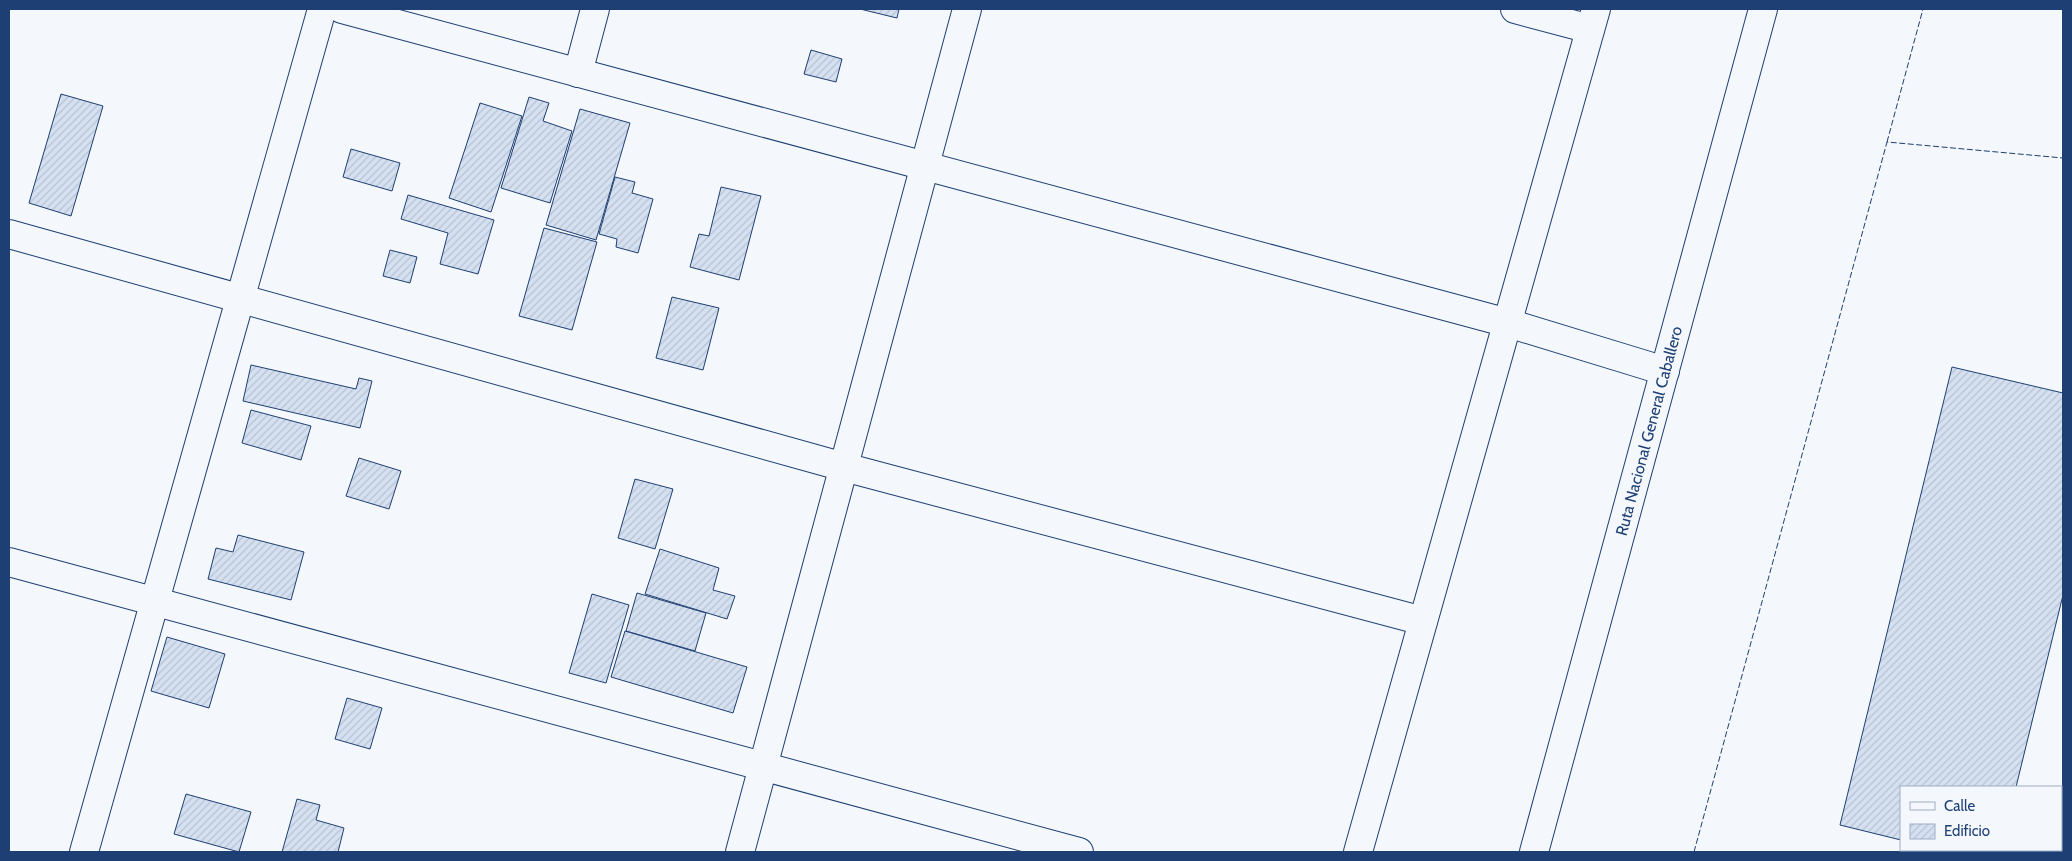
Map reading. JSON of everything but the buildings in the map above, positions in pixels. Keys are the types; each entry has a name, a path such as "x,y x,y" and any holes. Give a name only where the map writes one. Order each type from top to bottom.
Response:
{"main road":[{"path":"84,852 322,9"},
{"path":"342,9 1508,323 1665,370"},
{"path":"578,73 595,9"},
{"path":"740,852 967,9"},
{"path":"1358,852 1593,19 1515,9"},
{"name":"Ruta Nacional General Caballero","path":"1534,852 1763,9"},
{"path":"9,234 844,467 1423,621"},
{"path":"9,562 1079,852"}],"fence":[{"path":"1887,142 1923,9"},
{"path":"1694,852 1887,142 2063,158"}]}
